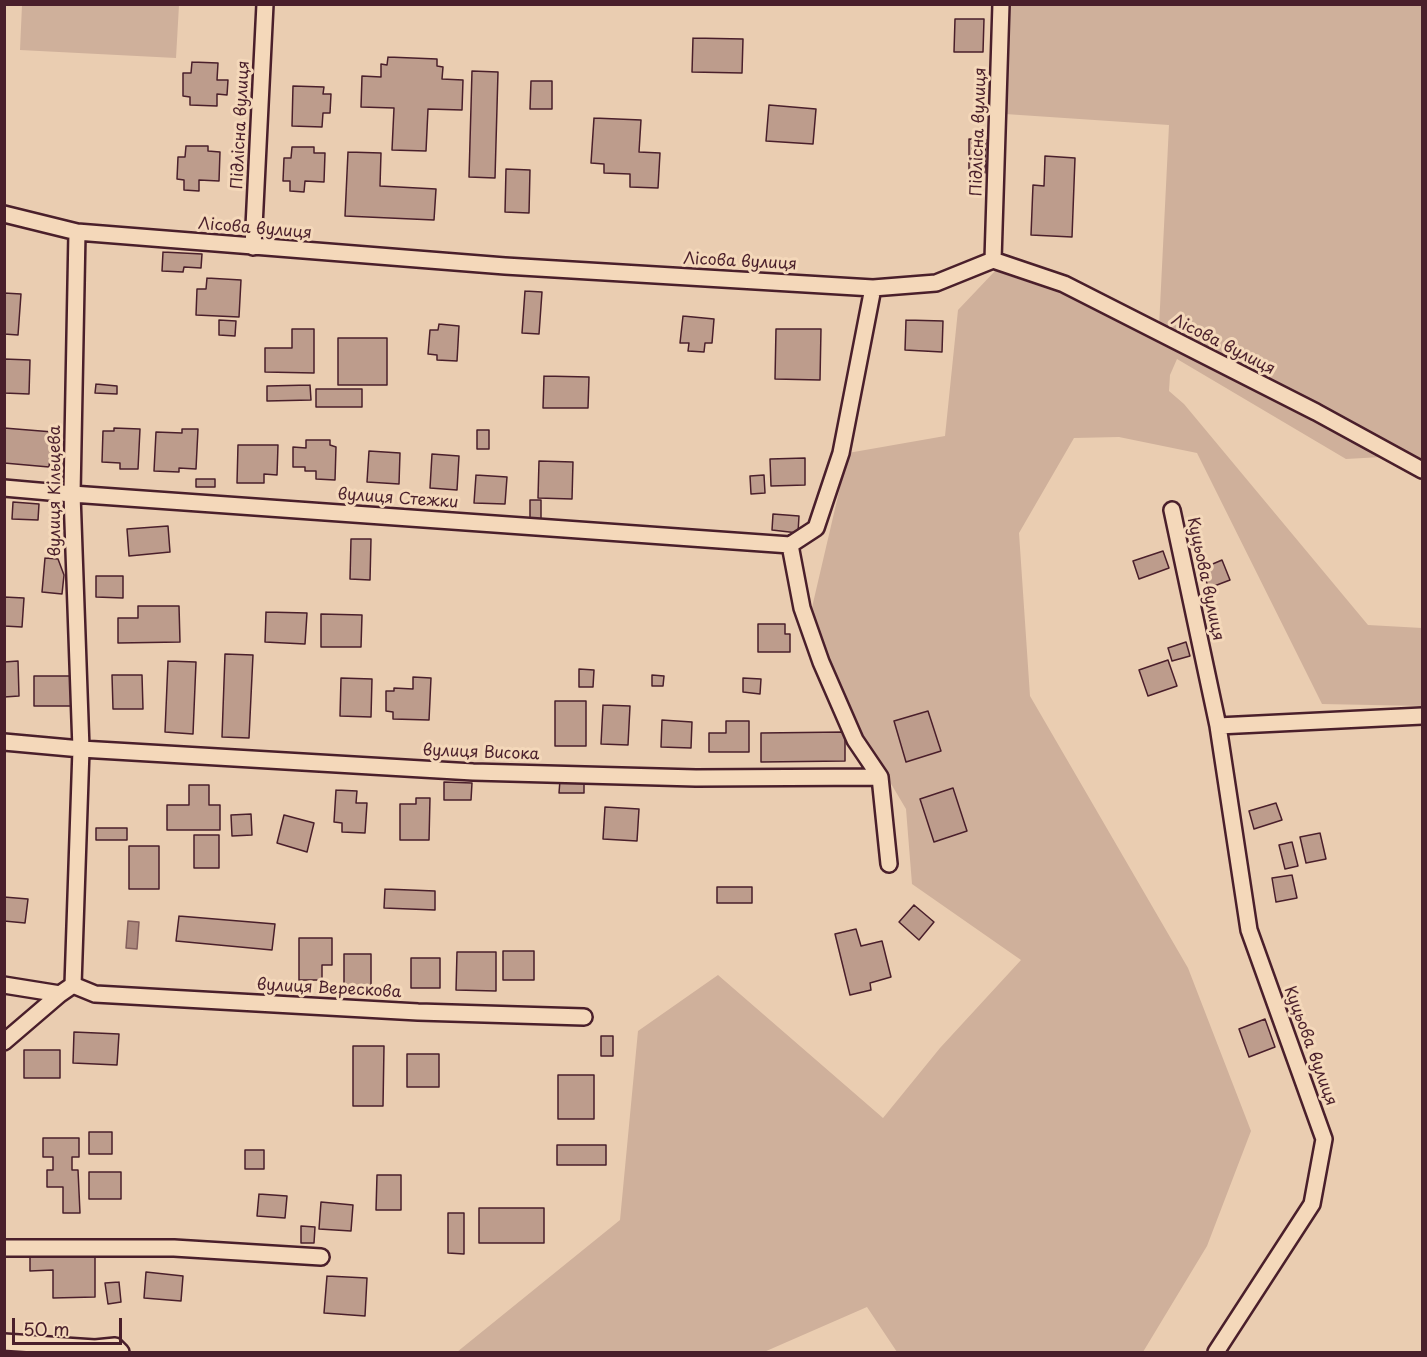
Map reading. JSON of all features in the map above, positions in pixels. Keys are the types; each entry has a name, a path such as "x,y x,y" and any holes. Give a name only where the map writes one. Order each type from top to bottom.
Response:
{"street":[{"name":"Підлісна вулиця","path":"253,247 265,4"},
{"name":"Підлісна вулиця","path":"993,260 1000,4"},
{"name":"Лісова вулиця","path":"4,214 77,232 253,247 505,266 873,288 936,284 993,260 1064,284 1316,412 1422,470"},
{"name":"вулиця Кільцева","path":"66,989 81,749 72,494 77,232"},
{"path":"873,288 841,453 816,528 790,545 802,608 822,663 855,740 880,777 889,864"},
{"name":"вулиця Стежки","path":"4,488 790,545"},
{"name":"Куцьова вулиця","path":"1172,510 1218,726 1249,930 1324,1139 1311,1204 1216,1353"},
{"path":"1218,726 1422,716"},
{"path":"4,742 81,749"},
{"name":"вулиця Висока","path":"81,749 473,772 696,778 880,777"},
{"name":"вулиця Верескова","path":"4,985 66,989 95,994 418,1012 584,1017"},
{"path":"4,1042 66,989"},
{"path":"4,1248 174,1248 321,1257"},
{"path":"4,1342 72,1347 115,1346 121,1353"}],"shaded area":[{"path":"22,5 179,5 176,58 20,50"},
{"path":"1008,5 1422,5 1422,460 1399,456 1346,459 1177,359 1170,375 1169,391 1184,404 1368,625 1422,628 1422,706 1322,704 1197,453 1119,437 1074,438 1019,533 1030,696 1188,968 1251,1131 1207,1246 1143,1352 897,1352 867,1307 764,1352 457,1352 620,1220 638,1031 718,975 883,1118 940,1048 1021,960 912,884 906,809 843,703 810,616 848,453 945,436 958,310 995,271 1159,327 1169,125 1005,114"},
{"path":"128,921 139,922 137,949 126,948"}],"building":[{"path":"955,19 984,19 983,52 954,52"},
{"path":"693,38 743,39 742,73 692,72"},
{"path":"388,57 437,59 437,66 443,67 442,79 463,80 462,110 428,109 426,151 392,150 394,108 361,107 362,76 381,77 381,64 387,65"},
{"path":"192,62 218,63 217,80 228,80 227,95 217,94 217,106 190,105 190,97 183,96 183,73 191,73"},
{"path":"472,71 498,72 495,178 469,177"},
{"path":"531,81 552,81 552,109 530,109"},
{"path":"293,86 324,87 323,94 331,94 330,113 323,113 322,127 292,126"},
{"path":"769,105 816,109 813,144 766,141"},
{"path":"594,118 641,120 639,152 660,153 658,188 630,187 630,174 604,173 604,164 591,163"},
{"path":"969,139 986,140 985,173 969,172"},
{"path":"186,146 208,146 208,151 220,152 219,181 199,180 199,191 184,190 184,180 177,179 178,157 185,157"},
{"path":"292,147 314,147 314,153 325,153 324,182 305,181 304,192 290,191 290,181 283,181 284,158 291,158"},
{"path":"348,152 381,153 380,186 436,189 434,220 345,216"},
{"path":"1045,156 1075,158 1072,237 1031,235 1033,185 1044,186"},
{"path":"506,169 530,170 529,213 505,212"},
{"path":"163,252 202,254 201,268 184,267 183,272 162,271"},
{"path":"207,278 241,280 239,317 196,315 197,289 206,289"},
{"path":"525,291 542,292 539,334 522,333"},
{"path":"4,293 21,294 18,335 4,334"},
{"path":"683,316 714,319 712,343 705,343 704,352 688,351 689,343 680,343"},
{"path":"219,320 236,321 235,336 219,335"},
{"path":"906,320 943,321 942,352 905,350"},
{"path":"439,324 459,326 457,361 437,360 437,355 428,354 430,330 438,330"},
{"path":"292,329 314,329 314,373 265,372 265,348 292,348"},
{"path":"776,329 821,329 820,380 775,379"},
{"path":"338,338 387,338 387,385 338,385"},
{"path":"4,359 30,360 29,394 4,393"},
{"path":"544,376 589,377 588,408 543,408"},
{"path":"96,384 117,386 117,394 95,393"},
{"path":"310,385 311,400 267,401 267,386"},
{"path":"316,389 362,389 362,407 316,407"},
{"path":"4,428 53,432 49,467 4,463"},
{"path":"114,428 140,429 138,469 120,469 120,463 102,462 103,431 114,431"},
{"path":"182,429 198,429 196,469 179,468 179,472 154,471 156,432 182,433"},
{"path":"477,430 489,430 489,449 477,449"},
{"path":"306,440 330,440 330,445 336,447 335,480 316,479 316,471 305,471 305,467 293,467 293,447 306,448"},
{"path":"238,445 278,445 277,475 264,474 264,483 237,483"},
{"path":"369,451 400,453 399,484 367,482"},
{"path":"432,454 459,456 457,490 430,488"},
{"path":"805,458 805,485 771,486 770,459"},
{"path":"539,461 573,462 572,499 538,498"},
{"path":"476,475 507,477 505,504 474,503"},
{"path":"764,475 765,493 751,494 750,476"},
{"path":"196,479 215,479 215,487 196,487"},
{"path":"530,500 541,500 541,520 530,520"},
{"path":"13,502 39,504 38,520 12,519"},
{"path":"773,514 799,516 798,533 772,530"},
{"path":"168,526 170,552 129,556 127,529"},
{"path":"351,539 371,539 370,580 350,579"},
{"path":"1163,551 1169,568 1139,579 1133,561"},
{"path":"45,558 58,559 64,575 62,594 42,592"},
{"path":"1222,560 1230,580 1209,588 1201,569"},
{"path":"96,576 123,576 123,598 96,597"},
{"path":"4,597 24,598 22,627 4,626"},
{"path":"138,606 179,606 180,642 118,643 118,618 138,618"},
{"path":"266,612 307,613 305,644 265,642"},
{"path":"321,614 362,615 361,647 321,647"},
{"path":"758,624 785,624 785,634 790,634 790,652 758,652"},
{"path":"1186,642 1190,656 1172,661 1168,648"},
{"path":"225,654 253,655 249,738 222,737"},
{"path":"1168,660 1177,686 1148,696 1139,670"},
{"path":"18,661 19,696 4,697 4,662"},
{"path":"168,661 196,662 193,734 165,732"},
{"path":"579,669 594,670 593,687 579,687"},
{"path":"112,675 142,675 143,709 113,709"},
{"path":"652,675 664,676 663,686 652,686"},
{"path":"34,676 71,676 71,706 34,706"},
{"path":"413,677 431,678 429,720 393,719 393,712 386,711 386,691 394,691 394,688 413,689"},
{"path":"341,678 372,679 371,717 340,716"},
{"path":"743,678 761,679 760,694 743,692"},
{"path":"555,701 586,701 586,746 555,746"},
{"path":"603,705 630,706 628,745 601,744"},
{"path":"928,711 941,751 906,762 894,721"},
{"path":"662,720 692,722 691,748 661,747"},
{"path":"726,721 749,721 749,752 709,752 709,733 726,733"},
{"path":"845,732 845,761 761,762 761,733"},
{"path":"560,780 584,780 584,793 559,793"},
{"path":"444,782 472,783 471,800 444,800"},
{"path":"189,785 209,785 209,805 220,805 220,830 167,830 167,805 189,805"},
{"path":"953,788 967,831 934,842 920,799"},
{"path":"336,790 357,791 356,803 367,803 365,833 342,832 342,823 334,822"},
{"path":"416,798 430,798 429,840 400,840 400,804 416,804"},
{"path":"1276,803 1282,820 1254,829 1249,811"},
{"path":"605,807 639,809 637,841 603,839"},
{"path":"251,814 252,835 232,836 231,815"},
{"path":"284,815 314,823 307,852 277,843"},
{"path":"96,828 127,828 127,840 96,840"},
{"path":"1320,833 1326,859 1306,863 1300,837"},
{"path":"194,835 219,835 219,868 194,868"},
{"path":"1292,842 1298,866 1285,869 1279,845"},
{"path":"129,846 159,846 159,889 129,889"},
{"path":"1292,875 1297,898 1276,902 1272,878"},
{"path":"717,887 752,887 752,903 717,903"},
{"path":"385,889 435,891 435,910 384,908"},
{"path":"4,897 28,899 25,923 4,921"},
{"path":"914,905 934,922 919,940 899,922"},
{"path":"179,916 275,924 272,950 176,941"},
{"path":"856,929 861,946 882,941 891,977 870,983 871,990 850,995 835,934"},
{"path":"299,938 332,938 332,965 322,965 322,980 299,980"},
{"path":"503,951 534,951 534,980 503,980"},
{"path":"457,952 496,952 496,991 456,990"},
{"path":"344,954 371,954 371,986 344,986"},
{"path":"411,958 440,958 440,988 411,988"},
{"path":"1265,1019 1275,1047 1249,1057 1239,1029"},
{"path":"74,1032 119,1034 117,1065 73,1063"},
{"path":"601,1036 613,1036 613,1056 601,1056"},
{"path":"353,1046 384,1046 383,1106 353,1106"},
{"path":"24,1050 60,1050 60,1078 24,1078"},
{"path":"407,1054 439,1054 439,1087 407,1087"},
{"path":"558,1075 594,1075 594,1119 558,1119"},
{"path":"89,1132 112,1132 112,1154 89,1154"},
{"path":"43,1138 79,1138 79,1157 72,1157 72,1170 78,1170 80,1213 63,1213 63,1187 47,1187 47,1170 53,1170 53,1157 43,1157"},
{"path":"557,1145 606,1145 606,1165 557,1165"},
{"path":"245,1150 264,1150 264,1169 245,1169"},
{"path":"89,1172 121,1172 121,1199 89,1199"},
{"path":"377,1175 401,1175 401,1210 376,1210"},
{"path":"259,1194 287,1196 285,1218 257,1216"},
{"path":"321,1202 353,1205 351,1231 319,1229"},
{"path":"479,1208 544,1208 544,1243 479,1243"},
{"path":"448,1213 464,1213 464,1254 448,1253"},
{"path":"301,1226 315,1227 314,1243 301,1243"},
{"path":"60,1249 60,1256 95,1256 95,1297 53,1298 53,1270 30,1271 30,1250"},
{"path":"146,1272 183,1276 181,1301 144,1298"},
{"path":"327,1276 367,1278 365,1316 324,1313"},
{"path":"119,1282 121,1302 108,1304 105,1283"}]}
